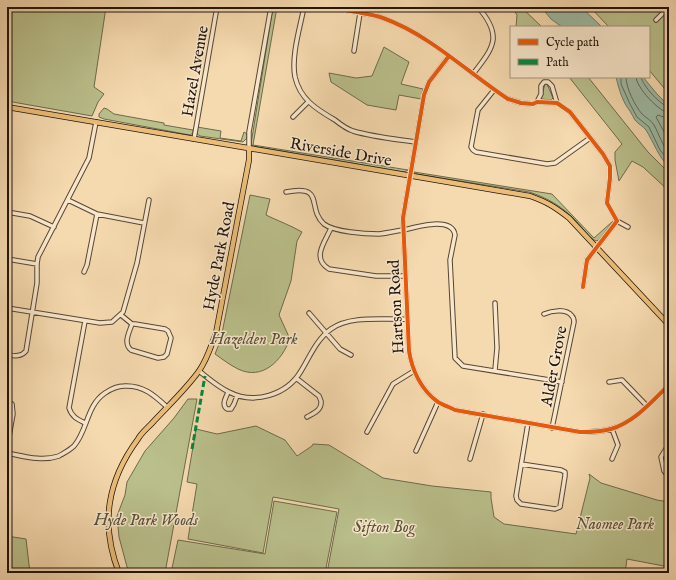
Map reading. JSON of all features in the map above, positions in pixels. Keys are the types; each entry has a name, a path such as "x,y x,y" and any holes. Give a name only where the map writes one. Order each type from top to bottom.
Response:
{"main road":[{"name":"Riverside Drive","path":"7,107 530,196 553,206 569,218 669,325"},
{"name":"Hyde Park Road","path":"119,573 113,556 108,532 108,510 112,490 120,466 138,438 198,371 210,350 216,332 249,160 249,148"}],"street":[{"name":"Hazel Avenue","path":"194,139 217,7"},
{"path":"257,7 270,8"},
{"path":"304,7 294,61 295,76 303,96 321,112 351,130 367,135 416,142"},
{"path":"323,7 360,13 382,18 394,23 433,44 508,99 521,103 533,104 537,102 557,103 570,112 603,154 610,166 608,204 618,221 628,227"},
{"path":"473,74 491,50 493,37 492,26 487,17 478,7"},
{"path":"656,20 667,7"},
{"name":"Hyde Park Road","path":"249,148 249,132 270,8"},
{"path":"354,50 360,13"},
{"name":"Hartson Road","path":"449,56 429,82 424,95 403,218 406,319 409,351 414,371 424,388 438,402 455,410 552,428 580,432 596,432 612,429 630,420 669,385"},
{"path":"537,102 541,94 541,86 544,82 548,82 552,86 557,103"},
{"path":"494,90 478,110 471,147 476,152 547,164 555,162 590,138"},
{"path":"293,117 308,102"},
{"path":"7,355 16,357 23,355 26,351 37,283 37,264 42,249 89,158 96,122"},
{"path":"286,192 304,190 309,193 312,197 320,219 331,228 379,234 432,224 450,227 454,231 450,260 454,358 463,366 562,382"},
{"path":"68,200 97,214 144,223"},
{"path":"7,308 100,323 112,322 121,315 133,281 138,263 149,200"},
{"path":"7,212 30,216 54,227"},
{"path":"84,272 97,214"},
{"path":"583,287 586,263 618,221"},
{"path":"331,228 320,255 321,262 329,269 376,276 405,276"},
{"path":"7,259 37,264"},
{"path":"495,303 497,348 495,370"},
{"name":"Alder Grove","path":"544,314 552,310 567,312 572,316 574,322 552,428"},
{"path":"309,313 340,349 351,355"},
{"path":"121,315 132,324 168,331 171,338 167,354 164,357 158,358 128,348 127,340 132,324"},
{"path":"198,371 228,392 237,396 248,398 276,394 290,385 319,342 332,329 356,320 406,319"},
{"path":"85,321 69,402 70,413 75,419 85,423"},
{"path":"367,432 393,384 414,371"},
{"path":"296,378 319,396 321,401 320,407 315,413 307,417"},
{"path":"609,382 622,380 647,406"},
{"path":"7,453 38,458 59,456 74,446 82,432 91,408 98,399 108,390 117,386 139,387 153,394 167,407"},
{"path":"228,392 223,403 224,407 227,409 231,409 237,396"},
{"path":"416,451 438,402"},
{"path":"7,403 12,404 13,414 7,448"},
{"path":"470,459 483,414"},
{"path":"521,464 561,470 565,472 560,507 554,509 521,504 517,500 516,496 521,464 528,423"},
{"path":"612,429 618,445 612,459"},
{"path":"669,444 661,457 664,471 669,477"}],"green space":[{"path":"7,7 106,7 94,87 104,94 98,102 92,116 7,101"},
{"path":"273,7 277,7 253,145 408,170 404,172 253,146 251,144"},
{"path":"512,7 521,7 541,26 516,26 517,15"},
{"path":"590,7 669,7 669,94 650,71 650,26 608,26"},
{"path":"384,47 409,62 401,84 423,89 421,99 399,95 396,110 367,105 331,82 329,73 356,78 372,76"},
{"path":"570,78 589,78 648,152 669,173 669,191 643,167 632,161 619,181 615,152 622,144"},
{"path":"545,84 547,84 553,98 551,100 541,98"},
{"path":"104,108 114,114 164,123 164,125 193,130 193,133 190,135 104,119 99,117 99,114"},
{"path":"197,127 221,131 220,138 241,141 244,132 247,134 247,138 243,142 200,136 197,134"},
{"path":"414,172 552,194 594,238 613,221 599,240 596,241 566,211 536,194 417,174"},
{"name":"Hazelden Park","path":"250,195 270,199 266,215 302,232 297,241 291,281 279,315 290,339 277,361 263,370 256,372 247,372 238,369 215,354 221,339"},
{"name":"Hyde Park Woods","path":"188,399 197,399 165,573 131,573 127,567 119,537 117,516 125,495 127,482 145,451 174,418"},
{"name":"Sifton Bog","path":"256,426 285,440 297,456 313,444 329,445 383,478 432,486 491,492 494,517 504,524 576,534 590,478 589,474 601,483 657,500 669,502 669,567 627,559 625,573 604,573 601,571 600,573 327,573 339,509 273,497 263,553 188,539 197,484 187,482 196,429 217,434"},
{"path":"274,501 337,512 325,573 171,573 178,540 265,554"},
{"path":"7,536 26,539 30,573 7,573"}],"water":[{"path":"541,7 581,7 601,26 561,26 551,19"},
{"path":"616,78 644,78 669,106 669,167 659,154 646,130 635,120 625,103"}],"marked path":[{"path":"192,449 205,376"}],"cycle path":[{"path":"323,7 376,16 400,25 432,44 508,99 521,103 533,104 537,102 557,103 570,112 603,154 610,166 607,203 617,221 587,260 583,287"},
{"path":"449,56 429,82 424,95 403,218 409,351 412,365 422,386 438,402 455,410 580,432 596,432 620,426 628,421 643,410 669,385"}],"park label":[{"name":"Naomee Park","path":"615,523"}]}
